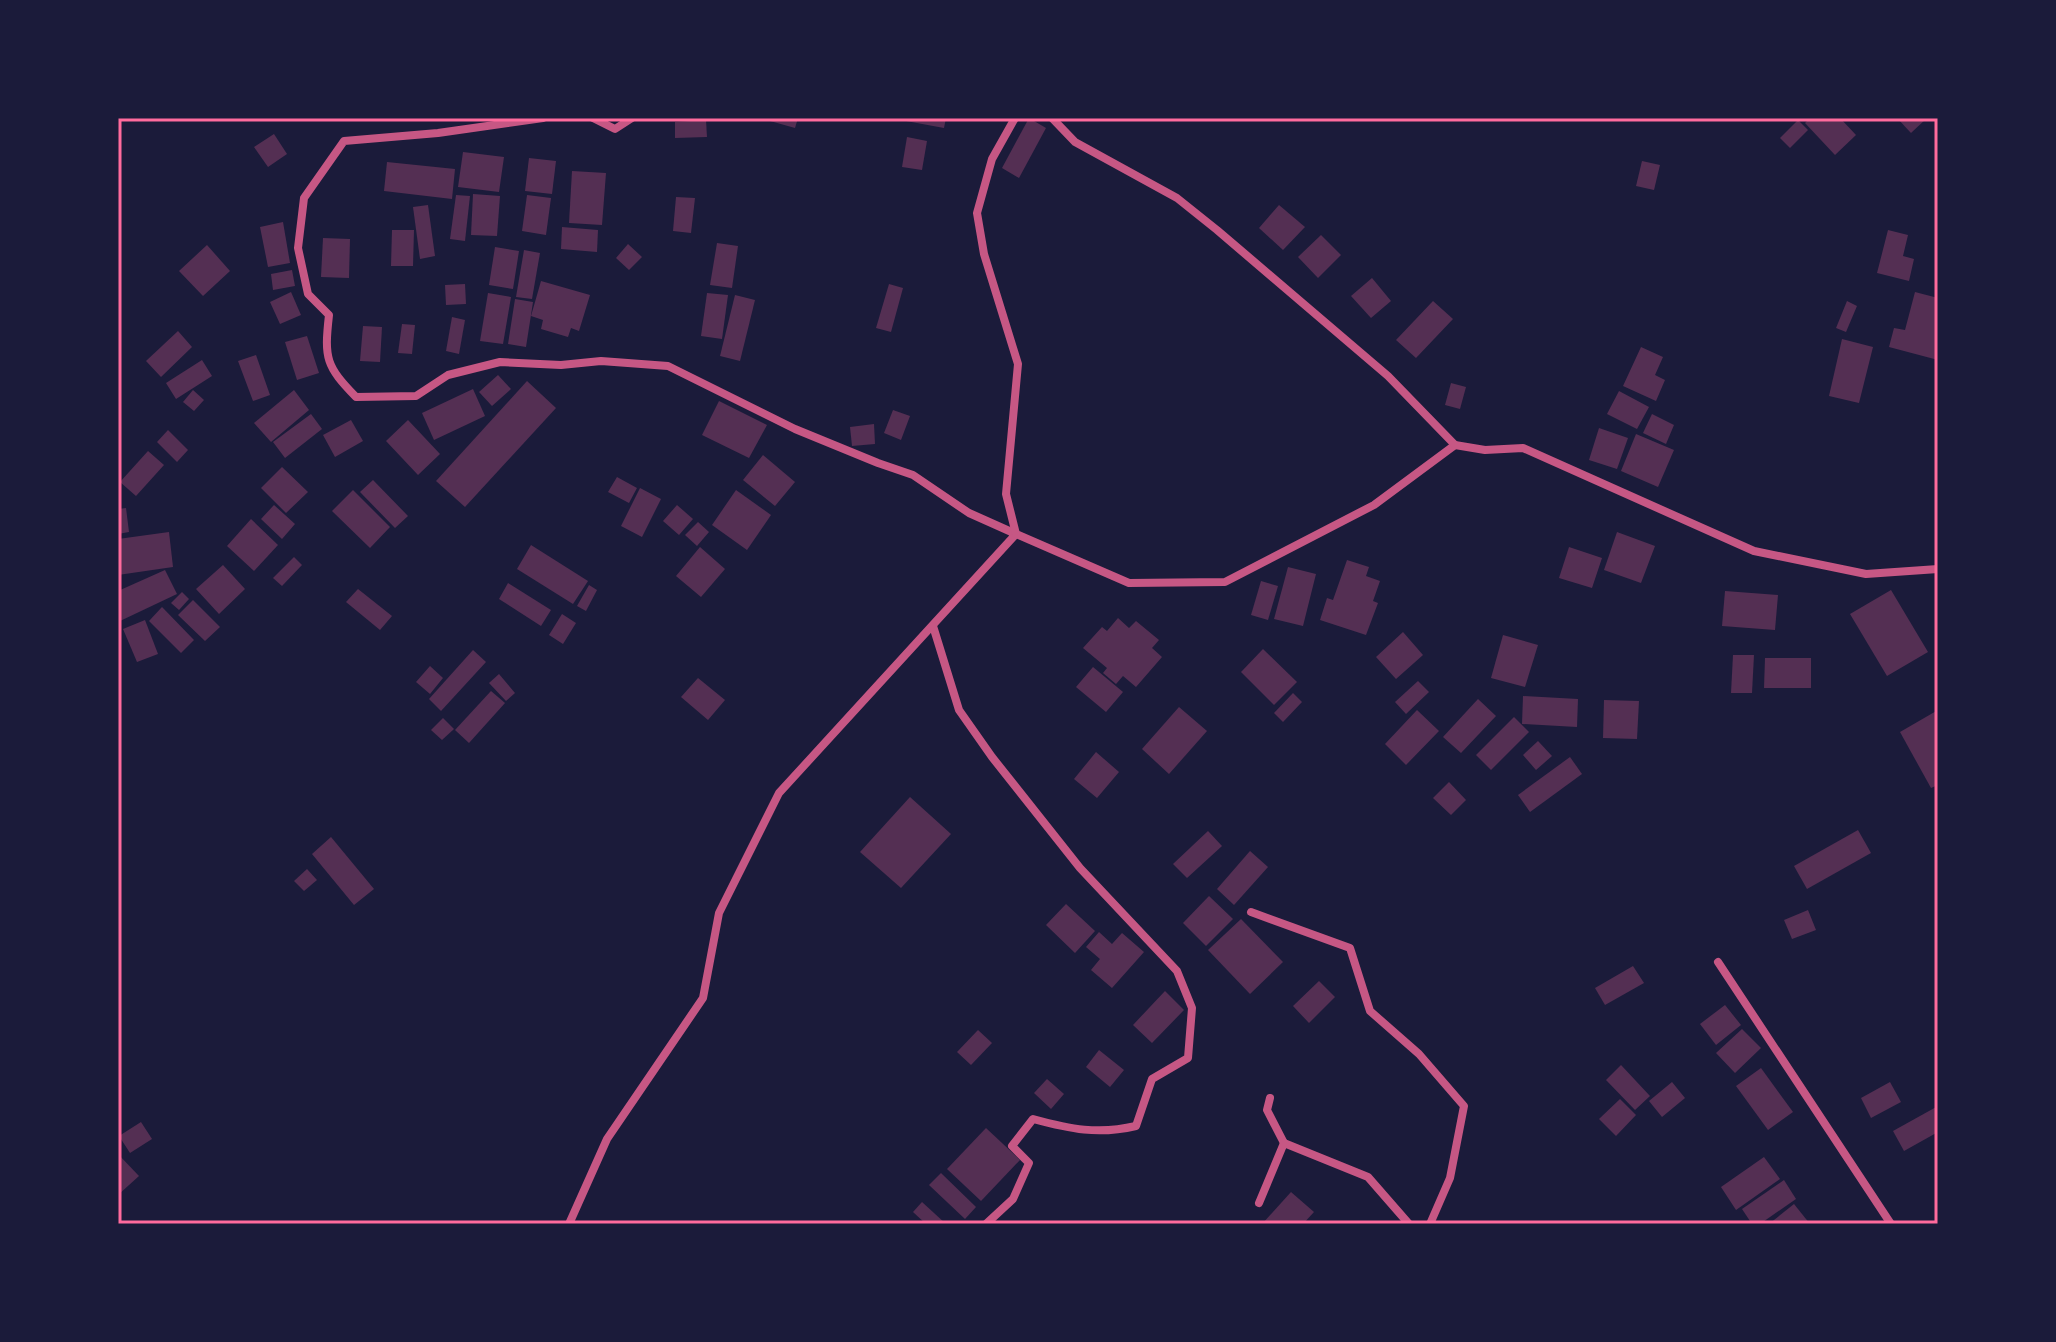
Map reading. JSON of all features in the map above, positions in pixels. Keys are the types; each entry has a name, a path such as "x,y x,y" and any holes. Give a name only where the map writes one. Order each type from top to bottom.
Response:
{"street":[{"path":"543,118 438,133 344,141 304,198 298,248 308,294 329,315 326,344 332,373 356,397 416,396 448,375 500,362 561,365 601,361 668,366 795,429 913,475 969,513 1129,583 1225,582 1374,505 1455,445"},
{"path":"593,118 615,129 632,118"},
{"path":"1015,118 992,159 977,213 984,254 1018,364 1006,494 1016,534"},
{"path":"1052,118 1075,142 1177,198 1207,222 1388,376 1455,445 1485,450 1523,448 1754,551 1866,574 1938,569"},
{"path":"569,1224 607,1139 703,998 719,913 779,793 1016,534"},
{"path":"933,626 959,710 1080,868 1177,971 1192,1008 1188,1058 1152,1079 1136,1126 1116,1131 1077,1130 1033,1119 1012,1146 1029,1163 1013,1199 986,1224"},
{"path":"1251,912 1350,948 1370,1011 1419,1054 1464,1106 1450,1178 1430,1224"},
{"path":"1718,962 1891,1224"},
{"path":"1270,1098 1267,1110 1284,1143 1368,1177 1409,1224"},
{"path":"1259,1203 1284,1143"}],"building":[{"path":"771,118 798,118 795,128 770,121"},
{"path":"907,118 946,118 944,128 906,121"},
{"path":"1029,118 1046,128 1019,178 1002,168"},
{"path":"1810,118 1840,118 1856,135 1835,155 1805,123"},
{"path":"1897,118 1927,118 1911,133"},
{"path":"706,120 707,137 675,138 675,122"},
{"path":"1798,120 1808,130 1790,148 1780,138"},
{"path":"274,134 287,154 268,167 254,147"},
{"path":"907,137 927,141 922,170 902,167"},
{"path":"463,152 504,157 499,192 458,187"},
{"path":"529,158 556,161 552,194 525,191"},
{"path":"1642,161 1660,165 1654,190 1636,186"},
{"path":"387,162 455,169 452,199 384,191"},
{"path":"572,171 606,173 602,225 569,223"},
{"path":"473,194 500,196 497,236 471,235"},
{"path":"456,195 470,196 465,241 450,239"},
{"path":"527,195 551,198 546,235 522,231"},
{"path":"676,197 695,198 691,233 673,231"},
{"path":"428,205 435,256 420,259 413,207"},
{"path":"1279,205 1305,227 1283,250 1259,228"},
{"path":"283,222 290,263 268,267 260,227"},
{"path":"562,227 598,230 597,252 561,249"},
{"path":"392,230 414,230 413,266 391,266"},
{"path":"1888,230 1908,235 1903,256 1914,259 1909,281 1877,273"},
{"path":"1321,235 1341,255 1318,278 1298,257"},
{"path":"323,238 350,239 349,278 321,277"},
{"path":"717,243 738,246 732,288 710,285"},
{"path":"628,244 642,257 629,270 616,258"},
{"path":"207,245 230,271 203,296 179,271"},
{"path":"495,247 519,251 513,289 489,285"},
{"path":"524,250 540,253 532,299 516,297"},
{"path":"292,270 295,286 273,290 271,274"},
{"path":"1372,278 1391,301 1371,318 1351,296"},
{"path":"541,281 590,295 579,331 571,328 568,337 541,329 543,320 531,316"},
{"path":"465,284 466,304 446,305 445,285"},
{"path":"889,284 903,288 891,332 876,328"},
{"path":"291,292 301,315 280,324 270,302"},
{"path":"1915,292 1938,298 1938,360 1889,347 1894,328 1905,330"},
{"path":"488,293 511,297 503,344 480,341"},
{"path":"707,293 728,295 722,339 701,336"},
{"path":"735,295 755,300 740,361 720,356"},
{"path":"515,299 533,302 526,347 508,344"},
{"path":"1433,301 1453,319 1416,358 1396,340"},
{"path":"1847,301 1857,306 1846,332 1836,328"},
{"path":"452,317 465,320 459,354 446,351"},
{"path":"402,324 415,325 412,354 398,353"},
{"path":"363,326 382,327 380,362 360,361"},
{"path":"178,331 192,347 161,377 146,361"},
{"path":"307,336 319,373 297,380 285,342"},
{"path":"1842,339 1873,347 1859,403 1829,396"},
{"path":"1641,347 1663,357 1655,375 1665,380 1656,401 1623,386"},
{"path":"256,355 270,395 253,401 238,361"},
{"path":"202,360 212,376 176,399 166,383"},
{"path":"498,375 511,389 492,406 479,392"},
{"path":"527,381 556,408 465,507 436,481"},
{"path":"1451,383 1466,387 1460,409 1445,405"},
{"path":"473,389 485,416 434,440 422,413"},
{"path":"193,390 204,400 194,411 183,402"},
{"path":"294,390 309,410 271,442 254,423"},
{"path":"1619,391 1649,407 1637,429 1607,414"},
{"path":"719,401 767,425 749,458 702,435"},
{"path":"893,410 910,416 901,440 884,433"},
{"path":"311,414 322,429 285,458 273,442"},
{"path":"1652,414 1674,425 1666,444 1643,433"},
{"path":"351,420 363,441 335,457 323,435"},
{"path":"408,420 440,454 418,475 386,441"},
{"path":"874,424 875,444 852,446 850,427"},
{"path":"1599,428 1628,438 1617,469 1589,460"},
{"path":"168,430 188,450 177,462 157,442"},
{"path":"1636,434 1674,450 1658,487 1621,471"},
{"path":"148,451 164,465 136,496 120,482"},
{"path":"763,455 795,482 775,506 743,480"},
{"path":"282,467 308,492 286,513 261,488"},
{"path":"617,477 637,488 629,503 608,492"},
{"path":"373,480 408,516 395,528 360,492"},
{"path":"640,488 661,499 642,537 621,526"},
{"path":"353,490 390,527 370,548 332,511"},
{"path":"736,490 771,515 747,550 712,525"},
{"path":"274,505 295,524 282,539 261,519"},
{"path":"677,505 693,519 679,535 663,521"},
{"path":"126,508 129,532 118,534 118,509"},
{"path":"251,519 278,545 254,571 227,546"},
{"path":"698,522 709,532 697,546 685,535"},
{"path":"169,532 173,567 118,575 118,539"},
{"path":"1617,532 1655,546 1641,583 1604,570"},
{"path":"531,545 588,581 573,604 517,569"},
{"path":"700,547 725,569 701,597 676,576"},
{"path":"1569,547 1602,558 1592,588 1559,578"},
{"path":"294,557 302,565 282,586 273,578"},
{"path":"1347,560 1369,567 1366,576 1380,581 1373,601 1378,603 1366,635 1320,620 1327,598 1333,600"},
{"path":"223,565 245,589 219,614 196,589"},
{"path":"1288,567 1316,574 1303,626 1274,619"},
{"path":"165,570 177,594 120,621 118,591"},
{"path":"1261,581 1278,586 1268,620 1251,615"},
{"path":"508,583 551,610 541,626 499,599"},
{"path":"589,585 597,590 586,611 577,606"},
{"path":"358,589 392,616 380,630 346,602"},
{"path":"1891,590 1928,652 1887,676 1850,614"},
{"path":"1725,591 1778,595 1775,630 1722,626"},
{"path":"182,592 189,599 179,610 171,603"},
{"path":"193,600 220,627 205,641 178,615"},
{"path":"162,607 194,640 181,653 149,621"},
{"path":"562,614 576,623 563,644 549,635"},
{"path":"1118,618 1129,628 1136,621 1159,640 1152,648 1162,657 1136,687 1123,676 1116,684 1103,673 1107,668 1083,648 1102,627 1107,631"},
{"path":"145,620 158,654 137,662 123,629"},
{"path":"1403,632 1423,655 1396,679 1376,657"},
{"path":"1503,635 1538,645 1525,687 1491,678"},
{"path":"1263,649 1297,682 1274,705 1241,672"},
{"path":"473,650 486,662 441,711 429,699"},
{"path":"1733,655 1754,655 1752,693 1731,693"},
{"path":"1765,658 1811,658 1811,688 1764,688"},
{"path":"430,666 443,678 430,694 416,682"},
{"path":"1093,667 1123,692 1106,712 1076,687"},
{"path":"499,674 515,693 506,701 489,683"},
{"path":"698,678 725,700 708,720 681,697"},
{"path":"1418,681 1429,692 1406,714 1395,702"},
{"path":"491,691 505,703 469,743 455,730"},
{"path":"1293,693 1302,702 1283,722 1274,713"},
{"path":"1523,696 1578,699 1577,727 1522,724"},
{"path":"1478,699 1496,716 1461,753 1443,737"},
{"path":"1604,700 1639,701 1637,739 1603,738"},
{"path":"1179,707 1207,731 1169,774 1142,749"},
{"path":"1417,710 1439,731 1406,765 1385,744"},
{"path":"1938,710 1938,785 1931,788 1900,732"},
{"path":"1514,717 1529,732 1491,770 1476,755"},
{"path":"443,718 454,729 442,740 431,730"},
{"path":"1538,741 1552,756 1536,770 1523,755"},
{"path":"1096,752 1119,772 1097,798 1074,779"},
{"path":"1570,757 1582,774 1530,812 1518,795"},
{"path":"1449,782 1466,800 1451,815 1433,798"},
{"path":"910,797 951,834 901,888 860,852"},
{"path":"1858,830 1871,853 1807,889 1794,866"},
{"path":"1208,831 1222,846 1187,878 1173,864"},
{"path":"331,837 374,889 354,905 312,854"},
{"path":"1250,851 1268,867 1234,905 1217,889"},
{"path":"307,869 317,880 304,891 294,881"},
{"path":"1209,896 1233,919 1206,946 1183,923"},
{"path":"1066,904 1095,931 1075,953 1046,925"},
{"path":"1808,910 1816,930 1792,939 1784,920"},
{"path":"1241,919 1283,962 1250,994 1208,950"},
{"path":"1099,932 1112,944 1122,933 1144,952 1112,988 1091,970 1100,959 1086,947"},
{"path":"1633,966 1644,983 1605,1005 1595,988"},
{"path":"1319,981 1335,997 1309,1023 1293,1006"},
{"path":"1165,991 1184,1010 1152,1043 1133,1025"},
{"path":"1725,1005 1741,1025 1716,1045 1700,1024"},
{"path":"1742,1029 1761,1048 1735,1073 1716,1053"},
{"path":"978,1030 992,1043 971,1065 957,1052"},
{"path":"1099,1050 1124,1070 1110,1087 1086,1067"},
{"path":"1621,1065 1650,1096 1635,1110 1606,1080"},
{"path":"1761,1068 1793,1112 1768,1130 1736,1086"},
{"path":"1047,1079 1064,1094 1051,1109 1034,1093"},
{"path":"1672,1082 1685,1098 1662,1117 1649,1101"},
{"path":"1890,1082 1901,1102 1871,1118 1861,1098"},
{"path":"1620,1099 1636,1115 1616,1136 1599,1119"},
{"path":"1938,1106 1938,1132 1904,1151 1893,1131"},
{"path":"141,1122 152,1139 130,1153 119,1136"},
{"path":"986,1128 1020,1160 981,1201 947,1169"},
{"path":"118,1154 139,1176 118,1195"},
{"path":"1764,1157 1780,1179 1736,1210 1721,1187"},
{"path":"941,1173 976,1207 965,1219 929,1185"},
{"path":"1784,1180 1796,1199 1760,1224 1752,1224 1742,1209"},
{"path":"1291,1192 1314,1212 1303,1224 1262,1224"},
{"path":"922,1202 946,1224 926,1224 913,1212"},
{"path":"1794,1204 1810,1224 1769,1224"}]}
